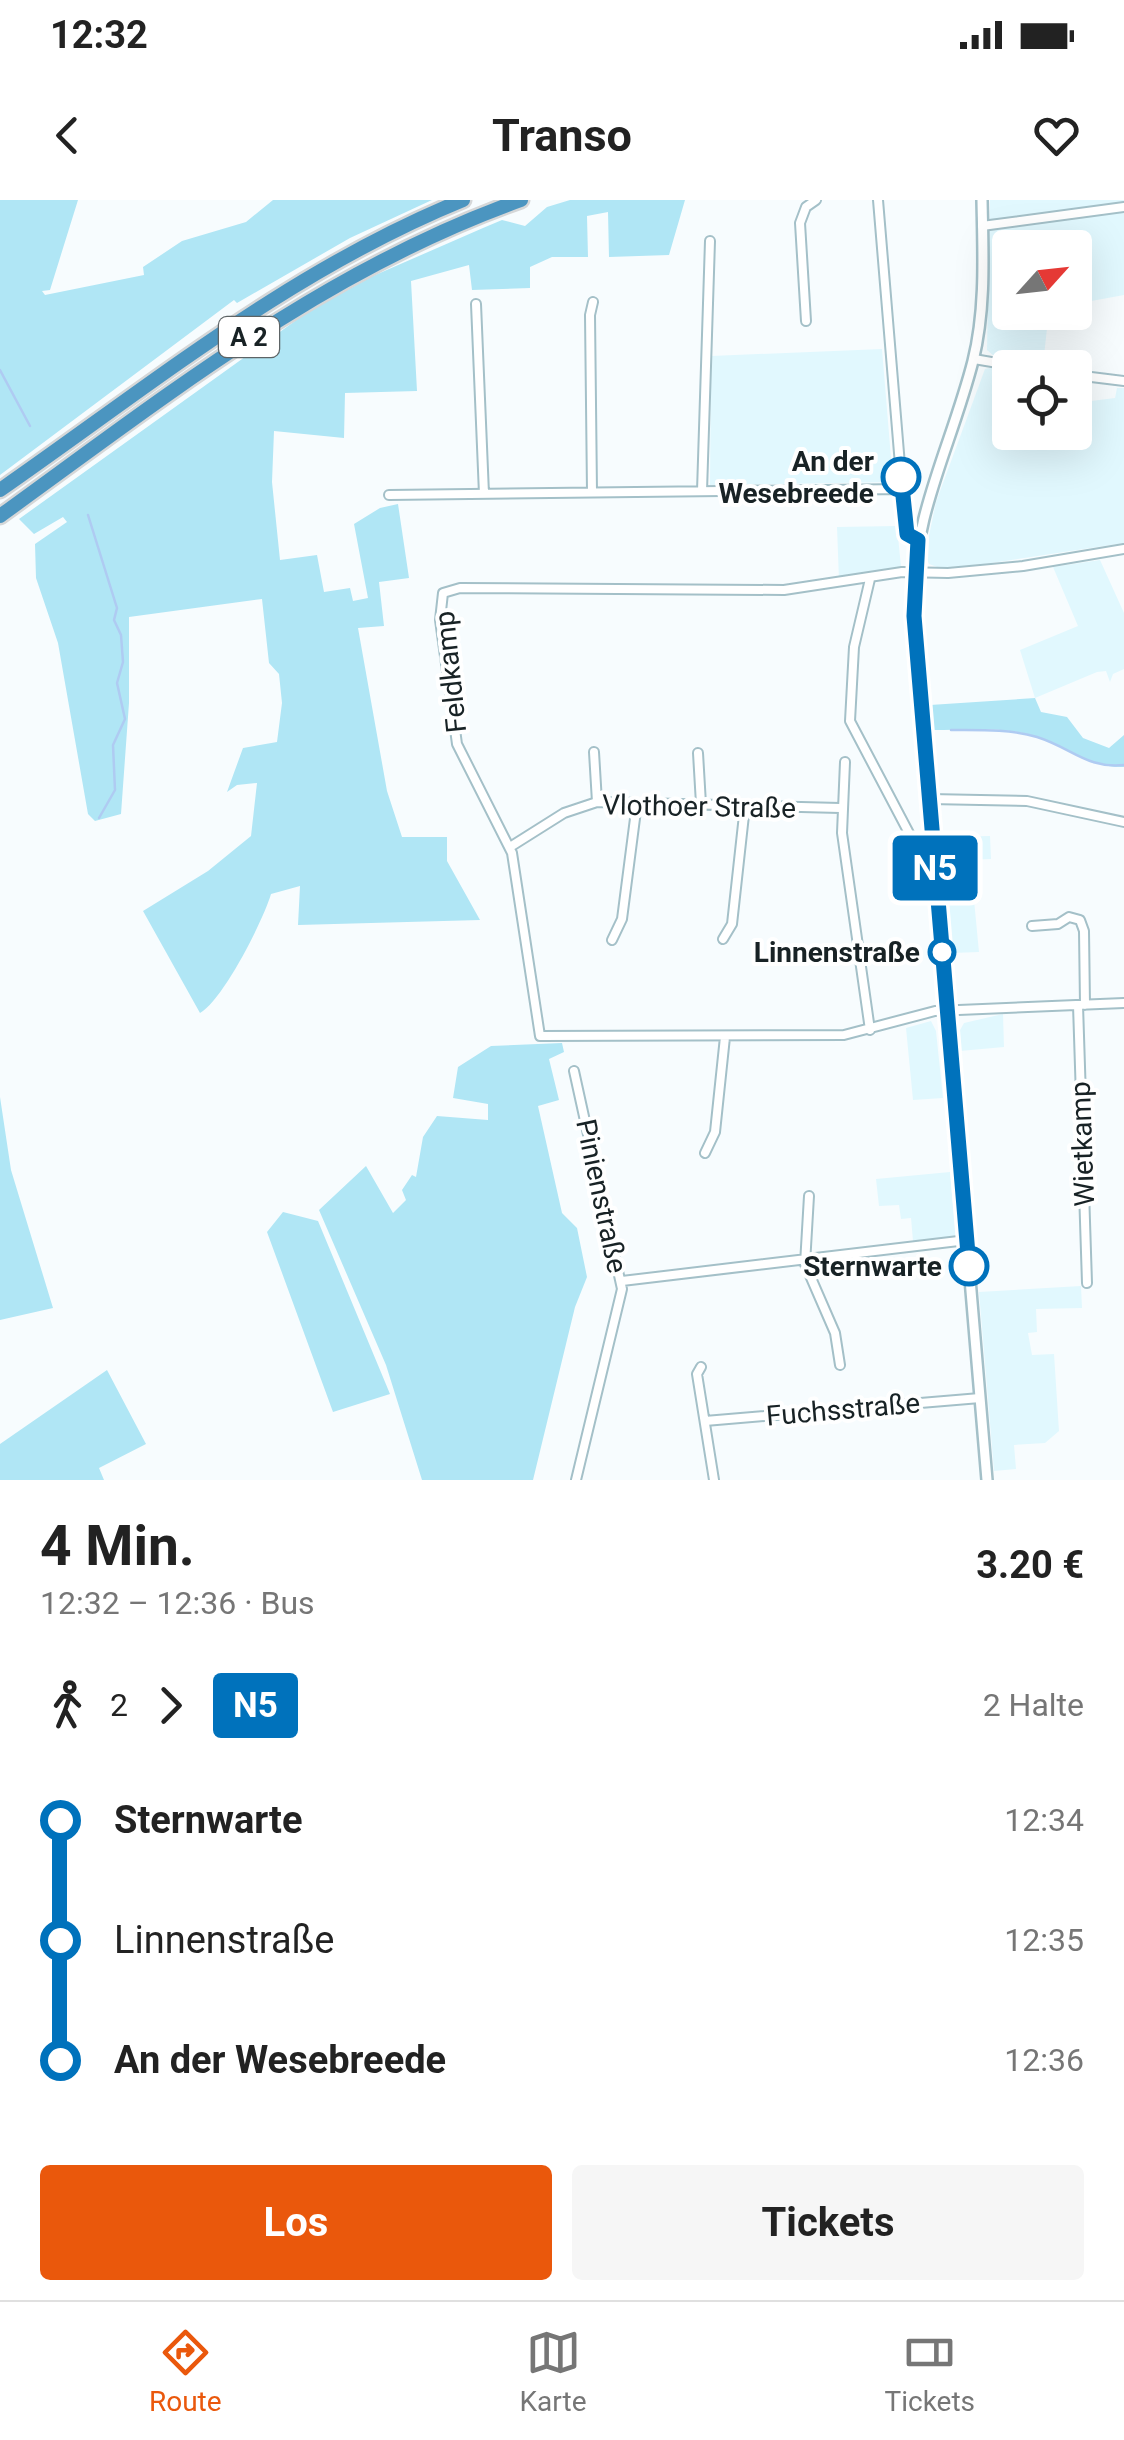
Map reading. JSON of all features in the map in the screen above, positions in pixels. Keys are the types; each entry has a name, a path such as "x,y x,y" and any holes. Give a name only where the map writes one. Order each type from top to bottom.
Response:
{"highway":[{"name":"A 2","path":"0,490 270,298 347,254 463,200"},
{"name":"A 2","path":"0,516 222,355 316,295 402,249 521,200"}],"street":[{"path":"806,321 800,223 806,208 816,200"},
{"path":"878,200 907,534 918,540"},
{"path":"982,200 982,296 974,359 932,478 914,572 987,1480"},
{"path":"982,226 1124,207"},
{"path":"702,491 710,241"},
{"path":"592,492 590,315 594,302"},
{"path":"476,304 484,494"},
{"path":"974,359 992,362"},
{"path":"1092,378 1124,382"},
{"path":"389,494 902,489"},
{"name":"Feldkamp","path":"947,1010 844,1036 540,1036 510,846 457,744 440,620 444,594 460,588 527,587 784,590 914,572 1000,568 1124,550"},
{"path":"870,579 854,647 851,726 920,854 935,858"},
{"path":"594,752 597,802"},
{"path":"698,753 701,804"},
{"path":"845,762 840,808 870,1030"},
{"path":"930,800 1026,801 1124,822"},
{"name":"Vlothoer Straße","path":"510,846 564,813 597,802 840,808"},
{"path":"612,940 622,919 637,802"},
{"path":"723,939 732,924 745,806"},
{"name":"Wietkamp","path":"1032,926 1058,924 1069,917 1080,920 1084,931 1087,1283"},
{"path":"947,1010 1124,1003"},
{"path":"704,1152 714,1132 725,1037"},
{"name":"Pinienstraße","path":"574,1070 622,1281 576,1480"},
{"name":"Pinienstraße","path":"564,1091 578,1088"},
{"path":"810,1196 804,1259 835,1333 840,1366"},
{"path":"622,1281 967,1240"},
{"path":"700,1368 697,1374 714,1480"},
{"name":"Fuchsstraße","path":"705,1421 980,1398"}],"shaded area":[{"path":"0,200 78,200 50,290 42,291 45,295 144,275 143,267 182,241 246,222 273,200 432,200 350,238 237,303 234,300 0,475"},
{"path":"570,200 685,200 669,255 609,257 608,212 587,216 588,257 552,257 530,267 530,288 472,290 469,265 411,281 417,391 345,393 344,438 274,431 272,482 280,560 317,555 324,592 350,588 353,601 368,598 354,524 380,508 398,504 409,578 379,582 384,626 358,628 387,791 402,837 447,837 447,861 480,920 298,925 300,886 271,894 230,977 200,1013 143,911 208,871 251,836 257,783 237,785 227,792 243,748 277,742 282,703 279,674 269,663 262,599 129,617 129,703 121,814 95,821 88,814 58,643 36,578 35,544 67,522 63,517 34,534 19,519 309,311 373,276 483,228 502,220 525,226 547,207"},
{"path":"990,200 1124,200 1124,295 1092,301 1092,230 992,230 992,330 1047,330 1045,350 992,350 992,354 987,350"},
{"path":"882,349 893,482 710,485 711,356"},
{"path":"992,367 992,450 1092,450 1092,401 1115,398 1117,388 1124,388 1124,543 985,564 940,568 929,564 925,555 936,502 985,369"},
{"path":"897,526 901,567 839,580 837,527"},
{"path":"1100,560 1124,613 1124,669 1113,674 1110,682 1106,671 1097,672 1035,698 1020,650 1078,626 1053,567"},
{"path":"1035,698 1041,712 1067,717 1083,738 1109,748 1124,735 1124,767 1099,764 1022,733 932,730 930,705"},
{"path":"990,836 991,859 943,861 941,837"},
{"path":"974,900 979,952 952,953 947,901"},
{"path":"1003,1014 1004,1047 960,1051 959,1032 964,1023"},
{"path":"931,1021 936,1031 943,1098 913,1100 906,1028"},
{"path":"562,1043 564,1052 549,1059 559,1100 538,1106 562,1213 577,1228 587,1277 575,1307 533,1480 422,1480 386,1365 319,1210 366,1166 393,1213 406,1200 402,1190 412,1175 416,1177 423,1137 437,1116 488,1120 488,1104 453,1098 458,1067 491,1046"},
{"path":"0,1097 11,1170 53,1308 0,1320"},
{"path":"950,1172 956,1237 913,1241 911,1218 901,1219 899,1205 879,1206 876,1179"},
{"path":"283,1212 318,1221 390,1394 333,1412 267,1232"},
{"path":"1081,1286 1082,1308 1036,1309 1037,1332 1028,1333 1032,1355 1054,1354 1059,1431 1045,1443 1014,1445 1016,1469 994,1471 979,1292"},
{"path":"107,1370 146,1444 99,1468 104,1480 0,1480 0,1444"}],"waterway":[{"path":"0,370 30,426"},
{"path":"88,515 117,608 114,620 121,635 123,662 117,683 125,719 113,745 115,790 99,818"},
{"path":"951,730 1027,734 1089,761 1124,765"}],"bus line":[{"name":"N5","path":"901,477 907,534 918,540 914,616 969,1266"}],"place":[{"name":"An der Wesebreede","path":"901,477"},
{"name":"Linnenstraße","path":"942,952"},
{"name":"Sternwarte","path":"969,1266"}]}
